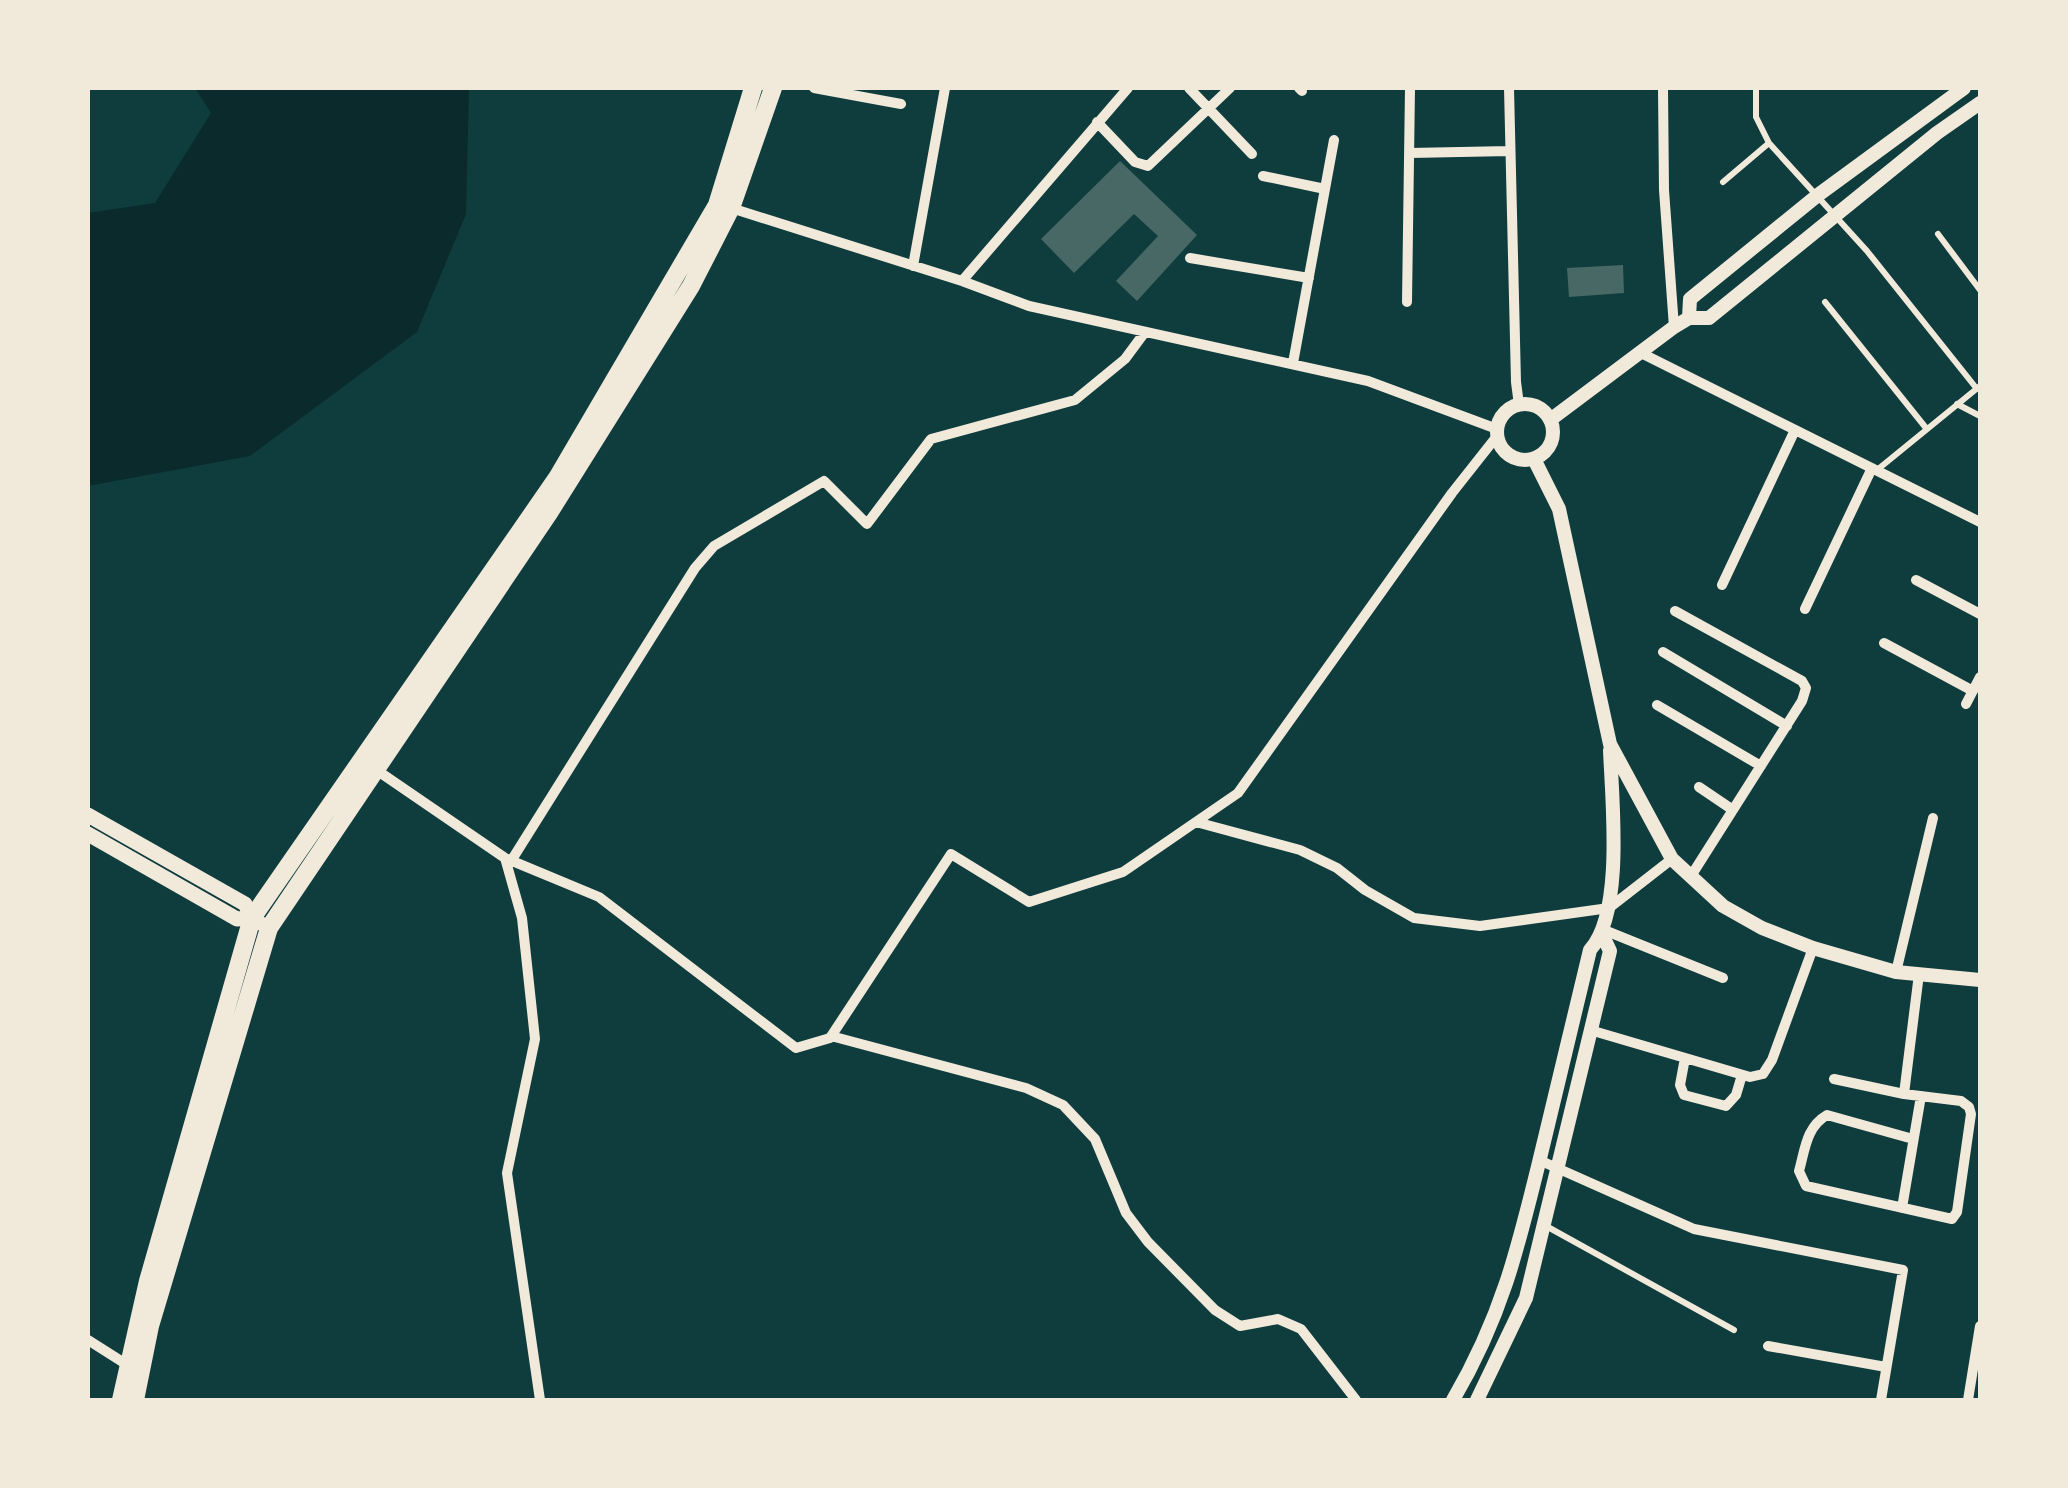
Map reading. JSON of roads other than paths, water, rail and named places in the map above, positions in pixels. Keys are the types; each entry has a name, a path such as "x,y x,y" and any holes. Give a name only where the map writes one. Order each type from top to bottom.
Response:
{"main road":[{"path":"724,206 753,88"},
{"path":"135,1400 135,1367 148,1281 252,918 370,765 549,513 692,286 773,88"},
{"path":"121,1400 150,1326 269,928 370,765"},
{"path":"88,815 246,904 252,918"},
{"path":"88,834 236,919 252,918 269,928"}],"street":[{"path":"814,88 901,104"},
{"path":"914,266 946,88"},
{"path":"962,282 1128,88"},
{"path":"1189,88 1252,154"},
{"path":"1097,122 1143,167 1162,156 1230,88"},
{"path":"1407,302 1410,88"},
{"path":"1509,88 1519,405"},
{"path":"1663,88 1664,190 1674,328"},
{"path":"1690,318 1690,300 1818,195 1964,88"},
{"path":"1550,420 1674,328 1690,318 1708,318 1980,103"},
{"path":"1293,364 1334,140"},
{"path":"1410,153 1510,151"},
{"path":"1262,176 1325,188"},
{"path":"724,206 1029,306 1368,381 1497,432 1510,456 1534,458 1549,446 1553,433 1550,420 1537,407 1519,405 1502,416 1497,432 1238,794 1122,872 1029,902 950,854 831,1036"},
{"path":"1190,258 1309,278"},
{"path":"540,1400 507,1172 535,1039 522,918 508,859 714,546 824,481 867,524 932,439 1075,400 1125,359 1145,332"},
{"path":"1642,354 1980,522"},
{"path":"1722,585 1795,430"},
{"path":"1453,1400 1505,1295 1590,950 1603,933 1609,908 1613,826 1610,744 1559,509 1534,458"},
{"path":"1805,610 1874,470"},
{"path":"1916,580 1980,614"},
{"path":"1676,611 1802,681 1806,688 1802,701 1691,876"},
{"path":"1884,643 1973,692"},
{"path":"1663,652 1786,726"},
{"path":"1966,704 1980,677"},
{"path":"1658,705 1760,766"},
{"path":"1610,744 1672,860 1723,906 1762,928 1813,948 1896,972 1980,980"},
{"path":"370,765 508,859 599,898 796,1048 831,1036 1026,1088 1062,1105 1095,1139 1126,1213 1148,1242 1216,1310 1240,1326 1278,1320 1300,1329 1356,1400"},
{"path":"1699,787 1733,810"},
{"path":"1896,972 1932,818"},
{"path":"1196,822 1300,850 1337,868 1364,890 1414,918 1480,926 1609,908 1672,860"},
{"path":"1603,933 1723,978"},
{"path":"1476,1400 1526,1298 1546,1226 1610,951 1603,933"},
{"path":"1590,1030 1742,1074 1762,1074 1772,1060 1813,948"},
{"path":"1904,1094 1918,974"},
{"path":"1685,1058 1680,1085 1684,1094 1716,1105 1726,1106 1736,1095 1742,1074"},
{"path":"1834,1080 1960,1100 1971,1114 1958,1212 1952,1219 1806,1186 1798,1171 1815,1122 1827,1116 1913,1139"},
{"path":"1902,1208 1921,1096"},
{"path":"1539,1160 1694,1230 1903,1270 1881,1400"},
{"path":"1968,1400 1980,1326"},
{"path":"88,1340 135,1367"},
{"path":"1768,1346 1886,1367"}],"lane":[{"path":"1756,88 1756,117 1769,143 1835,214 1979,387 1874,470"},
{"path":"1722,182 1769,143"},
{"path":"1938,234 1980,290"},
{"path":"1825,302 1926,428"},
{"path":"1957,404 1980,416"},
{"path":"1546,1226 1734,1330"}],"water":[{"path":"195,88 469,88 466,214 417,332 250,456 88,486 88,213 155,203 211,113"}]}
